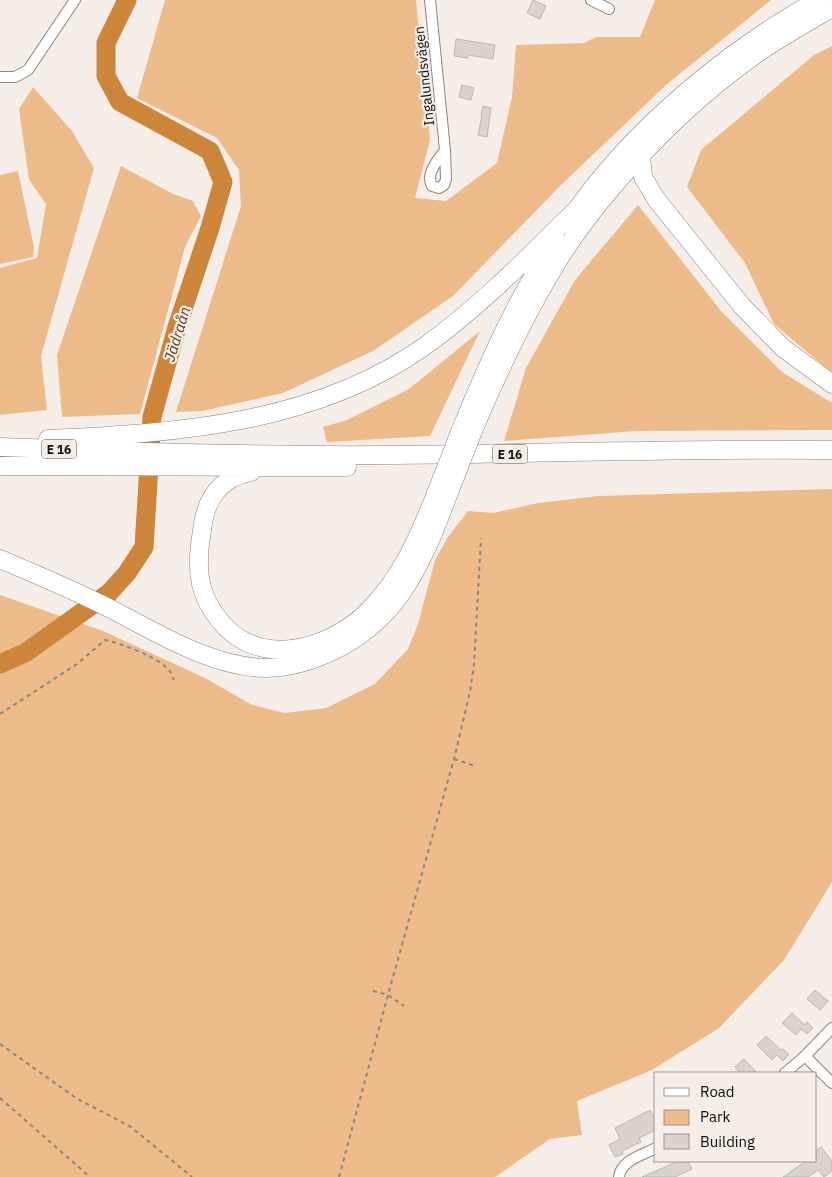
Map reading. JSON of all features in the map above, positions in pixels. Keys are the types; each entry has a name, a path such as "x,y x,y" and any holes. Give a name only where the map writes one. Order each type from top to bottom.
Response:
{"highway":[{"path":"0,441 120,451 192,428 251,419 305,404 391,368 423,347 487,297 579,206 648,128 701,80 745,46 818,0"},
{"path":"466,431 532,305 561,257 617,181 679,118 754,55 832,8"},
{"path":"641,156 643,177 656,199 742,306 783,348 832,384"},
{"path":"0,559 79,593 197,652 219,659 265,668 283,666 303,662 326,654 348,643 373,624 391,606 408,584 420,561 492,355 544,257 579,206"},
{"name":"E 16","path":"0,447 120,451 186,460 271,468 832,461"},
{"name":"E 16","path":"186,460 382,455 832,450"},
{"name":"E 16","path":"0,466 120,451"},
{"path":"271,468 245,473 227,480 218,488 206,510 199,567 201,584 207,602 226,628 244,640 268,649 300,649 320,643 343,631 363,615 397,577 444,490"}],"street":[{"path":"0,77 15,77 28,70 75,0"},
{"name":"Ingalundsvägen","path":"430,0 445,150"},
{"path":"591,0 609,9"},
{"path":"786,1072 832,1028"},
{"path":"805,1056 832,1083"},
{"path":"618,1177 626,1164 654,1149"}],"path":[{"path":"339,1177 454,759 470,692 474,665 480,538"},
{"path":"0,714 77,664 105,640 122,644 153,660 168,670 174,680"},
{"path":"454,759 475,766"},
{"path":"373,991 388,995 404,1006"},
{"path":"0,1044 76,1098 131,1127 192,1177"},
{"path":"0,1098 90,1177"}],"green space":[{"path":"165,0 416,0 430,140 415,198 446,201 497,163 512,97 516,45 584,43 596,37 640,37 655,0 771,0 666,85 561,185 453,296 373,351 283,393 202,411 176,412 241,206 239,170 217,138 137,98"},
{"path":"832,46 832,373 774,324 745,263 687,187 701,150 814,55"},
{"path":"33,87 72,131 94,168 41,356 47,410 0,415 0,268 37,258 46,204 29,180 19,109"},
{"path":"121,166 173,194 193,201 201,216 185,247 140,414 62,417 57,355"},
{"path":"18,171 34,247 33,257 0,264 0,175"},
{"path":"638,205 721,311 782,372 832,403 832,430 635,431 504,441 526,368 575,280"},
{"path":"480,331 430,436 327,442 323,427 347,420 409,389"},
{"path":"832,489 832,882 784,960 719,1028 652,1070 577,1101 582,1135 550,1139 495,1177 0,1177 0,595 103,631 205,678 252,705 285,713 326,708 375,684 408,649 418,624 435,560 448,537 468,511 494,513 538,503 599,496"}],"building":[{"path":"533,0 546,6 540,19 527,13"},
{"path":"456,39 495,45 493,59 468,55 468,58 454,56"},
{"path":"462,85 474,88 471,100 459,97"},
{"path":"483,106 491,108 487,137 478,135"},
{"path":"815,990 828,1001 820,1010 807,999"},
{"path":"792,1013 805,1025 807,1022 813,1028 807,1034 801,1029 796,1035 782,1023"},
{"path":"766,1036 781,1050 783,1049 789,1054 783,1061 777,1055 772,1060 757,1045"},
{"path":"744,1059 756,1072 739,1072 735,1067"},
{"path":"650,1110 654,1118 654,1131 639,1138 641,1142 622,1151 623,1154 615,1157 609,1145 620,1139 615,1128"},
{"path":"821,1147 832,1161 832,1171 824,1177 818,1170 808,1177 783,1177 805,1162 817,1162 817,1150"},
{"path":"677,1162 688,1162 692,1169 675,1177 642,1177"}],"waterway":[{"name":"Jädraån","path":"0,664 25,653 109,593 127,573 144,547 152,417 177,327 210,228 223,182 210,151 120,102 106,76 106,43 127,0"}]}
